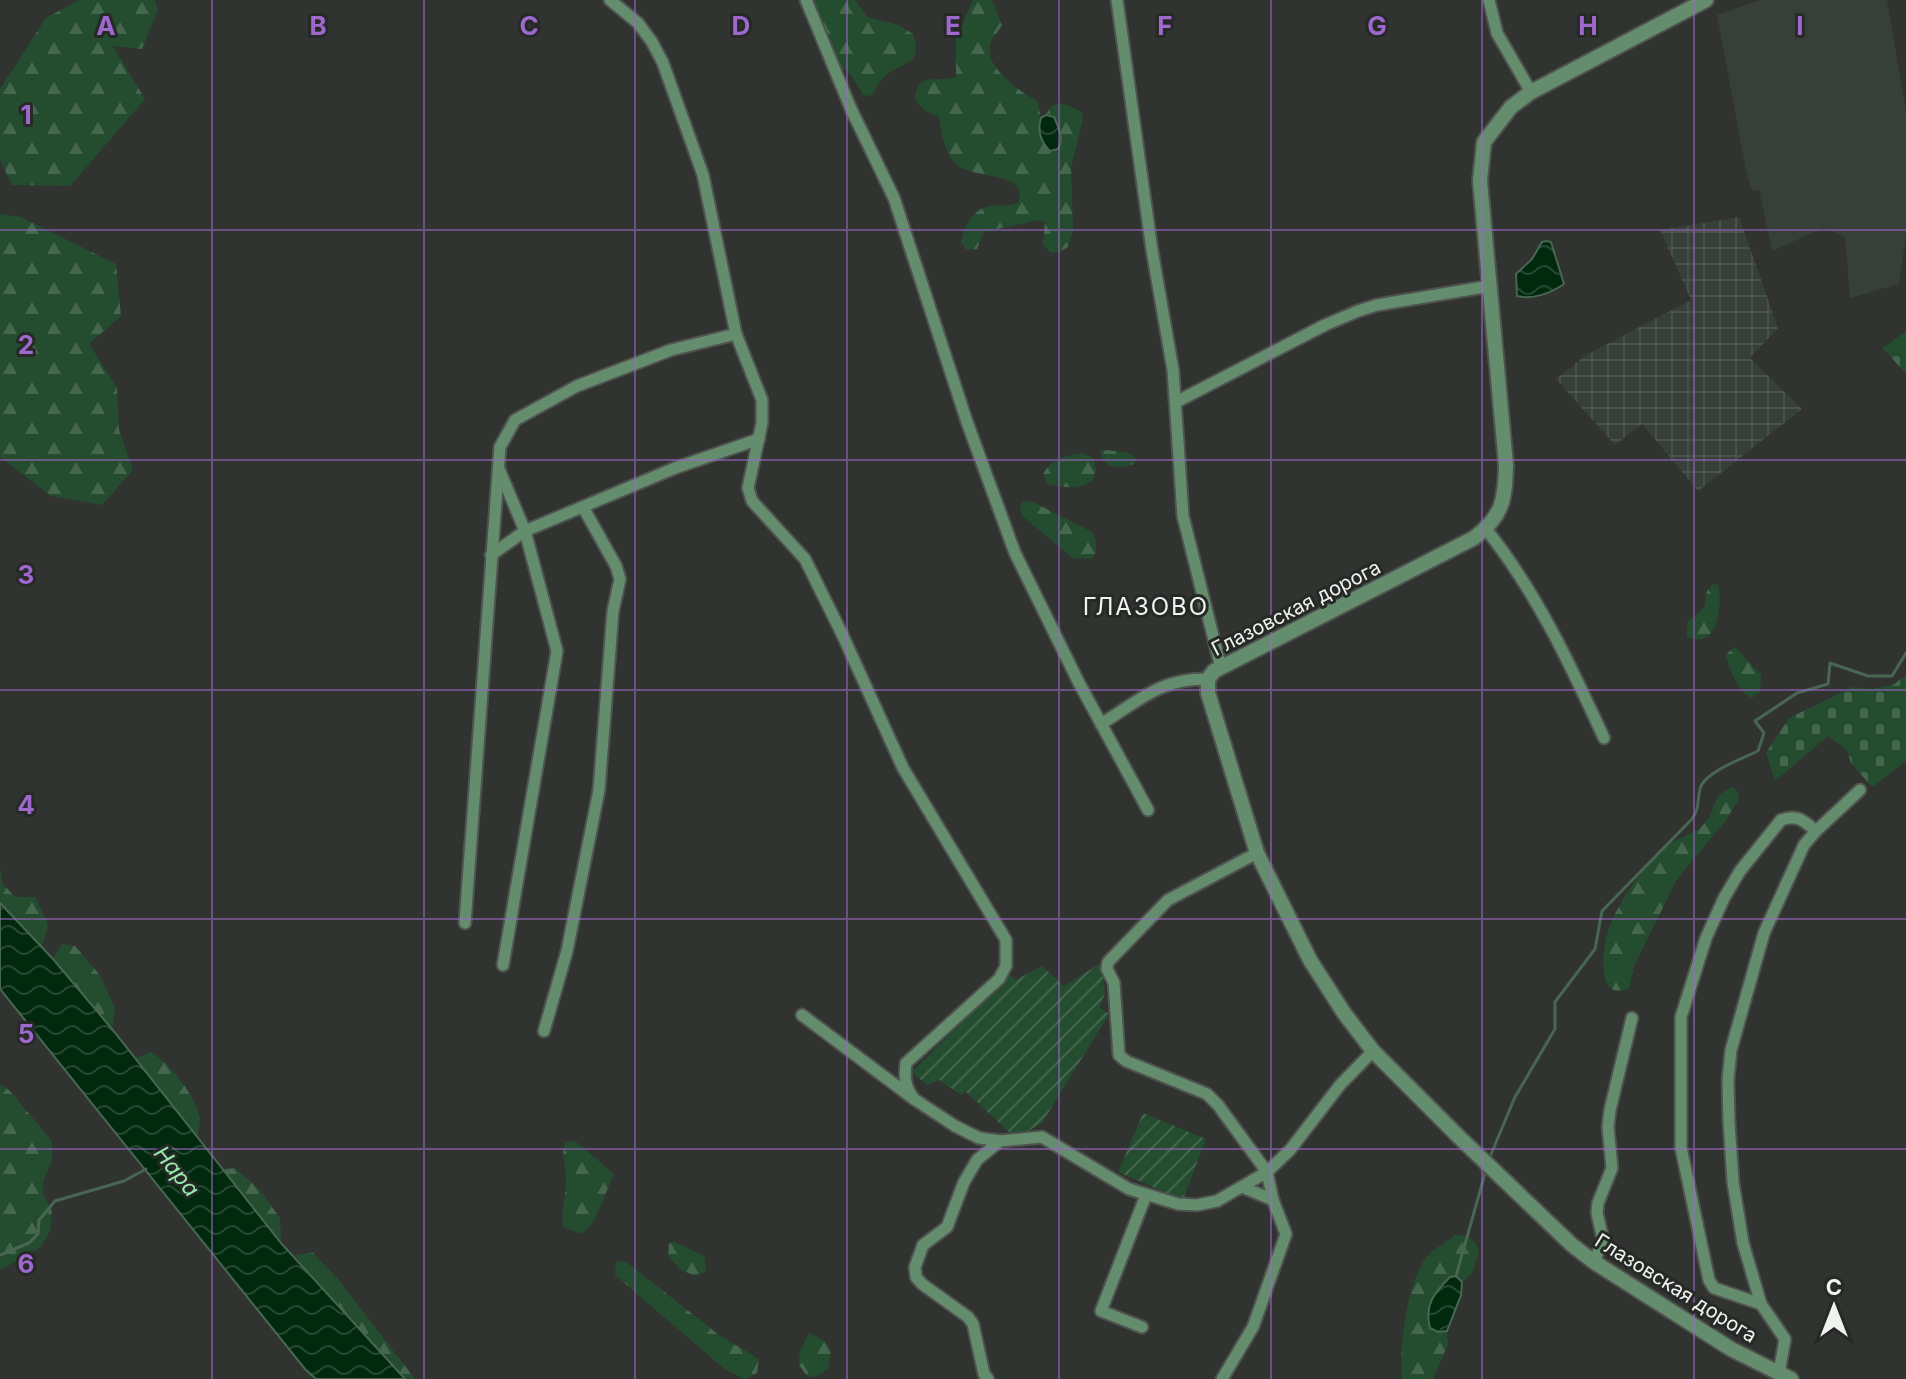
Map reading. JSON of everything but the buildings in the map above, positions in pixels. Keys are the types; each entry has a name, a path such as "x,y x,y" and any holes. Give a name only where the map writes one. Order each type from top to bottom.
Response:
{"street":[{"path":"610,0 638,23 663,63 703,175 736,334 762,400 759,439 748,488 752,501 805,559 903,768 1006,940 1006,966 999,979 906,1063 906,1089 914,1099"},
{"path":"806,0 851,109 894,198 967,422 1015,553 1148,810"},
{"path":"1117,0 1176,402 1183,516 1221,668"},
{"path":"1489,0 1497,33 1531,92"},
{"path":"1604,738 1564,651 1531,591 1486,529 1503,504 1506,465 1480,181 1484,142 1498,121 1531,92 1706,0"},
{"path":"1176,402 1358,311 1490,286"},
{"path":"465,923 500,447 515,420 577,386 671,350 736,334"},
{"path":"491,555 525,531 719,451 759,439"},
{"path":"498,465 525,531 557,651 503,965"},
{"path":"544,1031 567,951 599,790 613,611 620,579 583,507"},
{"name":"Глазовская дорога","path":"1486,529 1474,538 1214,671 1208,679 1208,693 1257,853 1310,960 1344,1013 1373,1051 1482,1159 1594,1262 1731,1349 1785,1376"},
{"path":"1101,724 1161,686 1186,679 1208,679"},
{"path":"1785,1376 1785,1339 1761,1304 1743,1243 1733,1182 1728,1094 1731,1050 1764,933 1804,845 1860,790"},
{"path":"1761,1304 1714,1288 1709,1280 1681,1148 1681,1017 1706,938 1724,898 1756,850 1781,820 1791,816 1801,818 1816,831"},
{"path":"1222,1379 1253,1327 1286,1234 1273,1200 1267,1172 1207,1094 1126,1061 1119,1055 1114,983 1107,969 1112,955 1168,900 1257,853"},
{"path":"802,1015 914,1099 967,1132 979,1138 1000,1141 1042,1137 1093,1169 1146,1195 1178,1204 1197,1205 1217,1201 1267,1172 1290,1150 1340,1085 1373,1051"},
{"path":"1594,1262 1603,1240 1598,1203 1612,1168 1608,1127 1610,1110 1632,1018"},
{"path":"988,1379 984,1374 973,1324 968,1317 922,1284 916,1277 915,1267 923,1245 947,1227 960,1191 977,1160 1000,1141"},
{"path":"1242,1187 1273,1200"},
{"path":"1142,1327 1101,1311 1146,1195"}],"shaded area":[{"path":"1760,0 1887,0 1906,111 1906,235 1899,284 1850,298 1845,237 1823,228 1772,251 1759,190 1752,191 1746,171 1717,15"},
{"path":"1739,217 1778,328 1750,358 1802,409 1698,491 1642,424 1615,445 1556,379 1586,355 1691,300 1660,230"}],"green space":[{"path":"79,0 155,0 158,10 142,49 113,46 145,99 70,186 12,185 0,160 0,89 46,18"},
{"path":"812,0 855,0 867,17 898,25 913,34 916,45 913,58 883,78 872,95 864,96 850,74 838,65"},
{"path":"973,0 993,2 1002,25 991,42 989,51 992,60 1004,77 1037,101 1041,118 1038,126 1054,117 1046,115 1057,104 1081,112 1083,119 1071,167 1073,230 1068,247 1059,252 1051,253 1043,245 1045,222 1039,220 984,232 977,249 967,250 961,243 966,227 976,212 990,206 1018,203 1020,193 1008,181 957,165 942,136 939,117 924,110 915,100 920,84 925,81 956,76 956,39"},
{"path":"0,214 21,217 116,264 121,316 89,344 117,388 119,430 133,470 102,505 51,496 0,457"},
{"path":"1906,331 1906,374 1883,348"},
{"path":"1101,451 1130,453 1136,459 1134,464 1123,467 1109,466 1101,458"},
{"path":"1083,453 1093,458 1096,470 1093,480 1072,487 1048,484 1043,474 1055,461"},
{"path":"1024,501 1033,502 1092,532 1096,553 1091,559 1073,558 1022,516 1020,505"},
{"path":"1713,584 1718,585 1720,604 1716,624 1706,637 1687,637 1687,622 1704,608 1707,591"},
{"path":"1735,647 1761,675 1760,692 1752,698 1738,685 1725,655"},
{"path":"1906,675 1906,761 1872,787 1851,763 1847,750 1828,736 1775,781 1766,753 1789,718 1853,687 1872,689 1893,685"},
{"path":"1733,787 1739,799 1726,820 1677,879 1634,966 1629,988 1618,991 1611,988 1604,972 1604,950 1610,926 1625,897 1657,856 1668,845 1701,827 1720,795"},
{"path":"0,865 2,883 15,897 35,897 48,925 41,949 0,903"},
{"path":"62,944 75,946 99,974 115,1008 112,1029 53,959"},
{"path":"1101,963 1105,992 1100,1008 1109,1014 1042,1123 1028,1131 1011,1134 965,1091 961,1095 939,1080 927,1085 912,1072 1009,974 1016,980 1042,966 1064,986"},
{"path":"152,1052 174,1073 193,1100 200,1119 197,1138 135,1058"},
{"path":"0,1084 10,1091 52,1141 52,1160 43,1181 43,1193 52,1212 50,1231 41,1247 0,1270"},
{"path":"1143,1113 1206,1139 1184,1197 1174,1196 1118,1172"},
{"path":"575,1141 614,1174 594,1221 582,1234 563,1227 566,1180 563,1152 566,1142"},
{"path":"235,1168 259,1189 280,1218 281,1243 220,1170"},
{"path":"1455,1235 1470,1239 1479,1252 1472,1273 1462,1282 1456,1277 1438,1332 1447,1331 1448,1344 1433,1379 1402,1379 1403,1334 1409,1299 1419,1269 1432,1252"},
{"path":"675,1242 705,1257 706,1272 696,1276 681,1270 668,1256 669,1243"},
{"path":"312,1252 338,1279 415,1379 405,1379 305,1272 296,1255"},
{"path":"625,1261 719,1335 759,1359 757,1373 745,1379 726,1370 615,1275 616,1262"},
{"path":"809,1333 825,1341 831,1351 828,1369 816,1377 807,1376 799,1365 800,1351"}],"water":[{"path":"1046,115 1054,117 1061,137 1058,149 1050,151 1039,132 1041,118"},
{"path":"1542,242 1551,242 1564,284 1542,295 1517,296 1516,274 1532,259"},
{"name":"Нара","path":"0,903 53,959 112,1029 281,1243 405,1379 316,1379 305,1369 0,989"},
{"path":"1456,1276 1462,1282 1461,1295 1447,1331 1438,1332 1430,1328 1429,1306 1439,1288 1450,1277"}],"waterway":[{"path":"1489,1159 1515,1097 1555,1029 1555,1002 1595,949 1602,911 1692,819 1703,783 1724,767 1758,751 1764,733 1755,721 1797,693 1828,684 1830,663 1868,676 1892,676 1906,653"},
{"name":"Нара","path":"0,1255 29,1243 38,1234 39,1220 55,1201 124,1181 146,1169"},
{"path":"1456,1276 1486,1170"}],"district":[{"name":"ГЛАЗОВО","path":"1146,606"}]}
